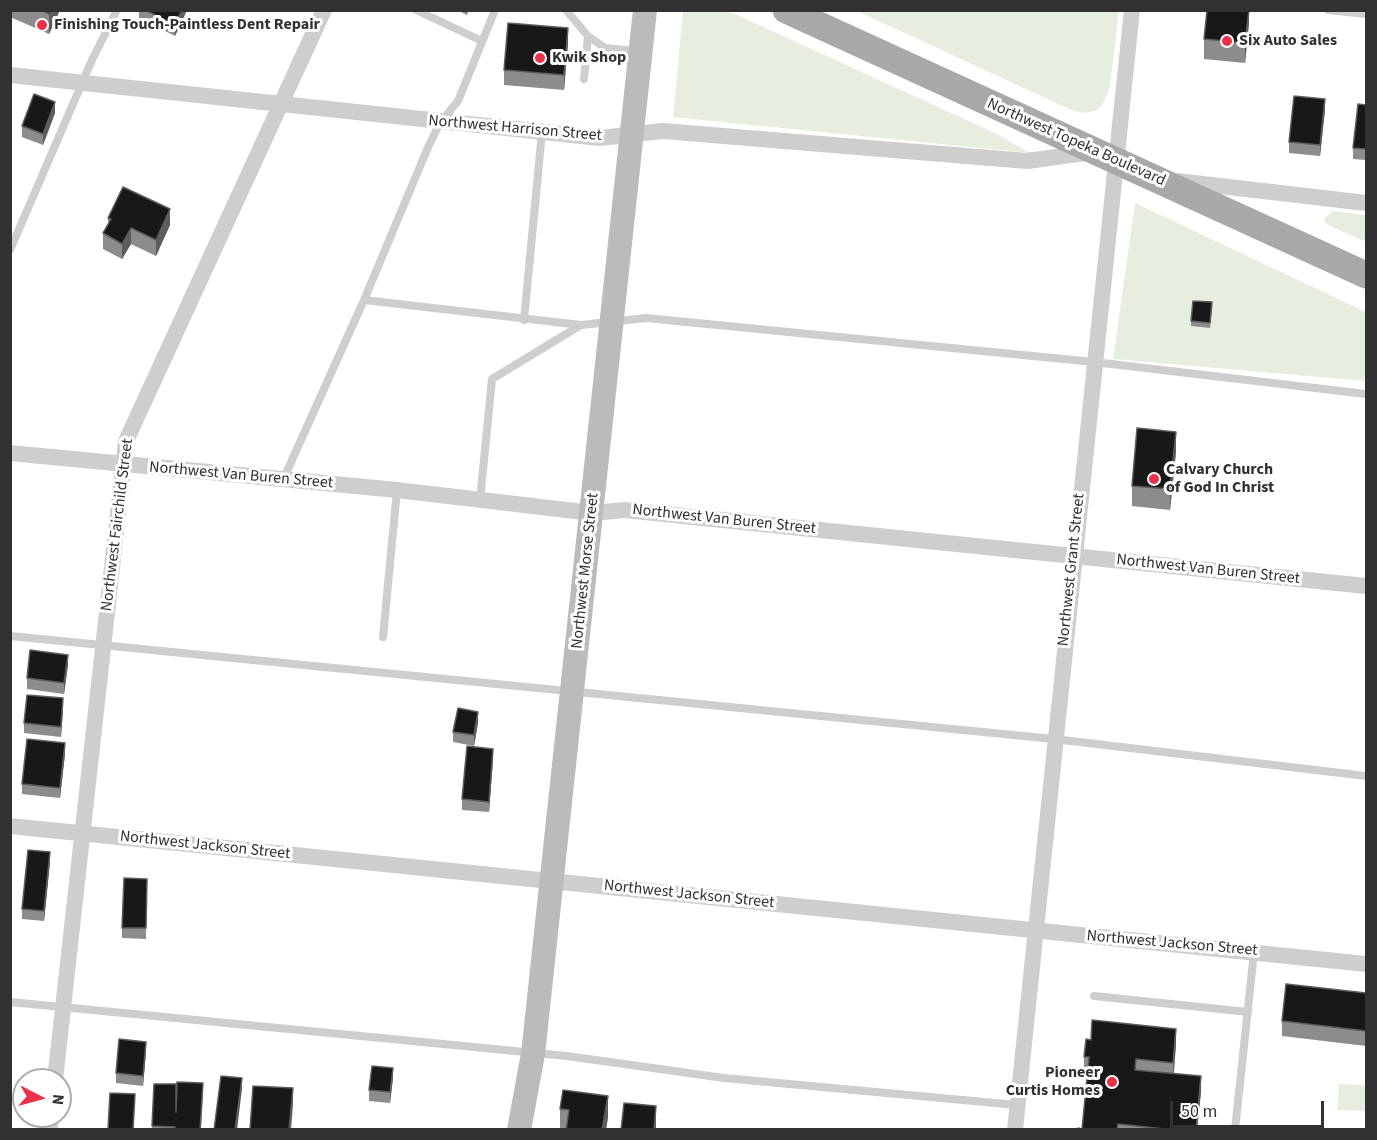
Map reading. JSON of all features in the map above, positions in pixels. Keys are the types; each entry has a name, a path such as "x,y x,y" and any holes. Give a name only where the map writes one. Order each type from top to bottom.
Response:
{"main road":[{"name":"Northwest Morse Street","path":"519,1130 533,1054 645,10"},
{"name":"Northwest Topeka Boulevard","path":"786,10 1366,275"}],"street":[{"name":"Northwest Fairchild Street","path":"56,1068 126,441 134,419 324,10"},
{"name":"Northwest Grant Street","path":"1015,1130 1094,362 1104,156 1132,10"},
{"name":"Northwest Harrison Street","path":"10,75 440,123 600,138 663,131 1026,161 1104,156"},
{"path":"1155,179 1366,203"},
{"name":"Northwest Van Buren Street","path":"10,453 397,490 592,513 625,510 1366,586"},
{"name":"Northwest Jackson Street","path":"10,826 1366,964"}],"lane":[{"path":"10,250 117,10"},
{"path":"416,10 482,41"},
{"path":"437,20 441,10"},
{"path":"283,480 440,123 458,101 495,10"},
{"path":"566,10 588,36 605,48 641,51"},
{"path":"1328,10 1366,14"},
{"path":"584,79 588,36"},
{"path":"524,320 542,132"},
{"path":"364,300 581,325 646,318 1094,362 1366,394"},
{"path":"480,500 492,379 581,325"},
{"path":"383,637 397,490"},
{"path":"10,636 1054,739 1366,776"},
{"path":"1235,1130 1254,952"},
{"path":"1095,996 1248,1012"},
{"path":"10,1002 567,1056 724,1078 1017,1105"}],"green space":[{"path":"683,11 723,11 735,14 995,133 1030,153 673,117"},
{"path":"857,11 1119,11 1110,86 1103,104 1095,111 1084,113 1071,110"},
{"path":"1135,203 1366,312 1366,381 1113,359"},
{"path":"1333,211 1366,215 1366,242 1326,224 1324,219"},
{"path":"1339,1084 1366,1085 1366,1111 1337,1110"}],"building":[{"path":"145,10 182,10 175,25"},
{"path":"1207,10 1249,10 1245,43 1204,39"},
{"path":"508,23 568,28 564,75 504,70"},
{"path":"34,94 55,102 43,134 22,126"},
{"path":"1294,96 1325,99 1320,145 1289,142"},
{"path":"1358,104 1366,105 1366,149 1353,148"},
{"path":"123,187 170,209 156,240 131,228 122,244 103,233"},
{"path":"1193,301 1212,302 1210,323 1191,321"},
{"name":"Calvary Church of God In Christ","path":"1137,428 1176,432 1170,489 1132,486"},
{"path":"30,650 68,655 64,683 27,678"},
{"path":"27,695 63,698 61,727 24,723"},
{"path":"458,708 478,712 474,735 453,732"},
{"path":"27,739 65,743 60,788 22,784"},
{"path":"467,746 493,749 489,802 462,799"},
{"path":"28,850 50,852 44,911 22,909"},
{"path":"124,878 147,879 146,928 122,928"},
{"path":"1286,984 1366,993 1366,1031 1282,1021"},
{"name":"Pioneer Curtis Homes","path":"1092,1020 1176,1029 1173,1063 1136,1059 1135,1070 1201,1076 1196,1130 1118,1124 1117,1130 1078,1130 1078,1128 1082,1129 1089,1057 1084,1057 1086,1039 1091,1040"},
{"path":"119,1039 146,1042 143,1076 116,1073"},
{"path":"372,1066 393,1068 390,1092 369,1090"},
{"path":"221,1076 242,1078 235,1130 214,1130"},
{"path":"177,1082 203,1083 200,1130 175,1130 175,1127 152,1126 154,1084 176,1084 176,1112"},
{"path":"253,1086 293,1088 289,1130 250,1130"},
{"path":"563,1090 608,1096 602,1130 566,1130 569,1110 560,1109"},
{"path":"110,1093 135,1094 133,1130 108,1129"},
{"path":"624,1103 656,1106 654,1130 621,1130"}],"place":[{"name":"Finishing Touch-Paintless Dent Repair","path":"42,25"},
{"name":"Six Auto Sales","path":"1227,41"},
{"name":"Kwik Shop","path":"540,58"},
{"name":"Calvary Church of God In Christ","path":"1154,479"},
{"name":"Pioneer Curtis Homes","path":"1112,1082"}]}
